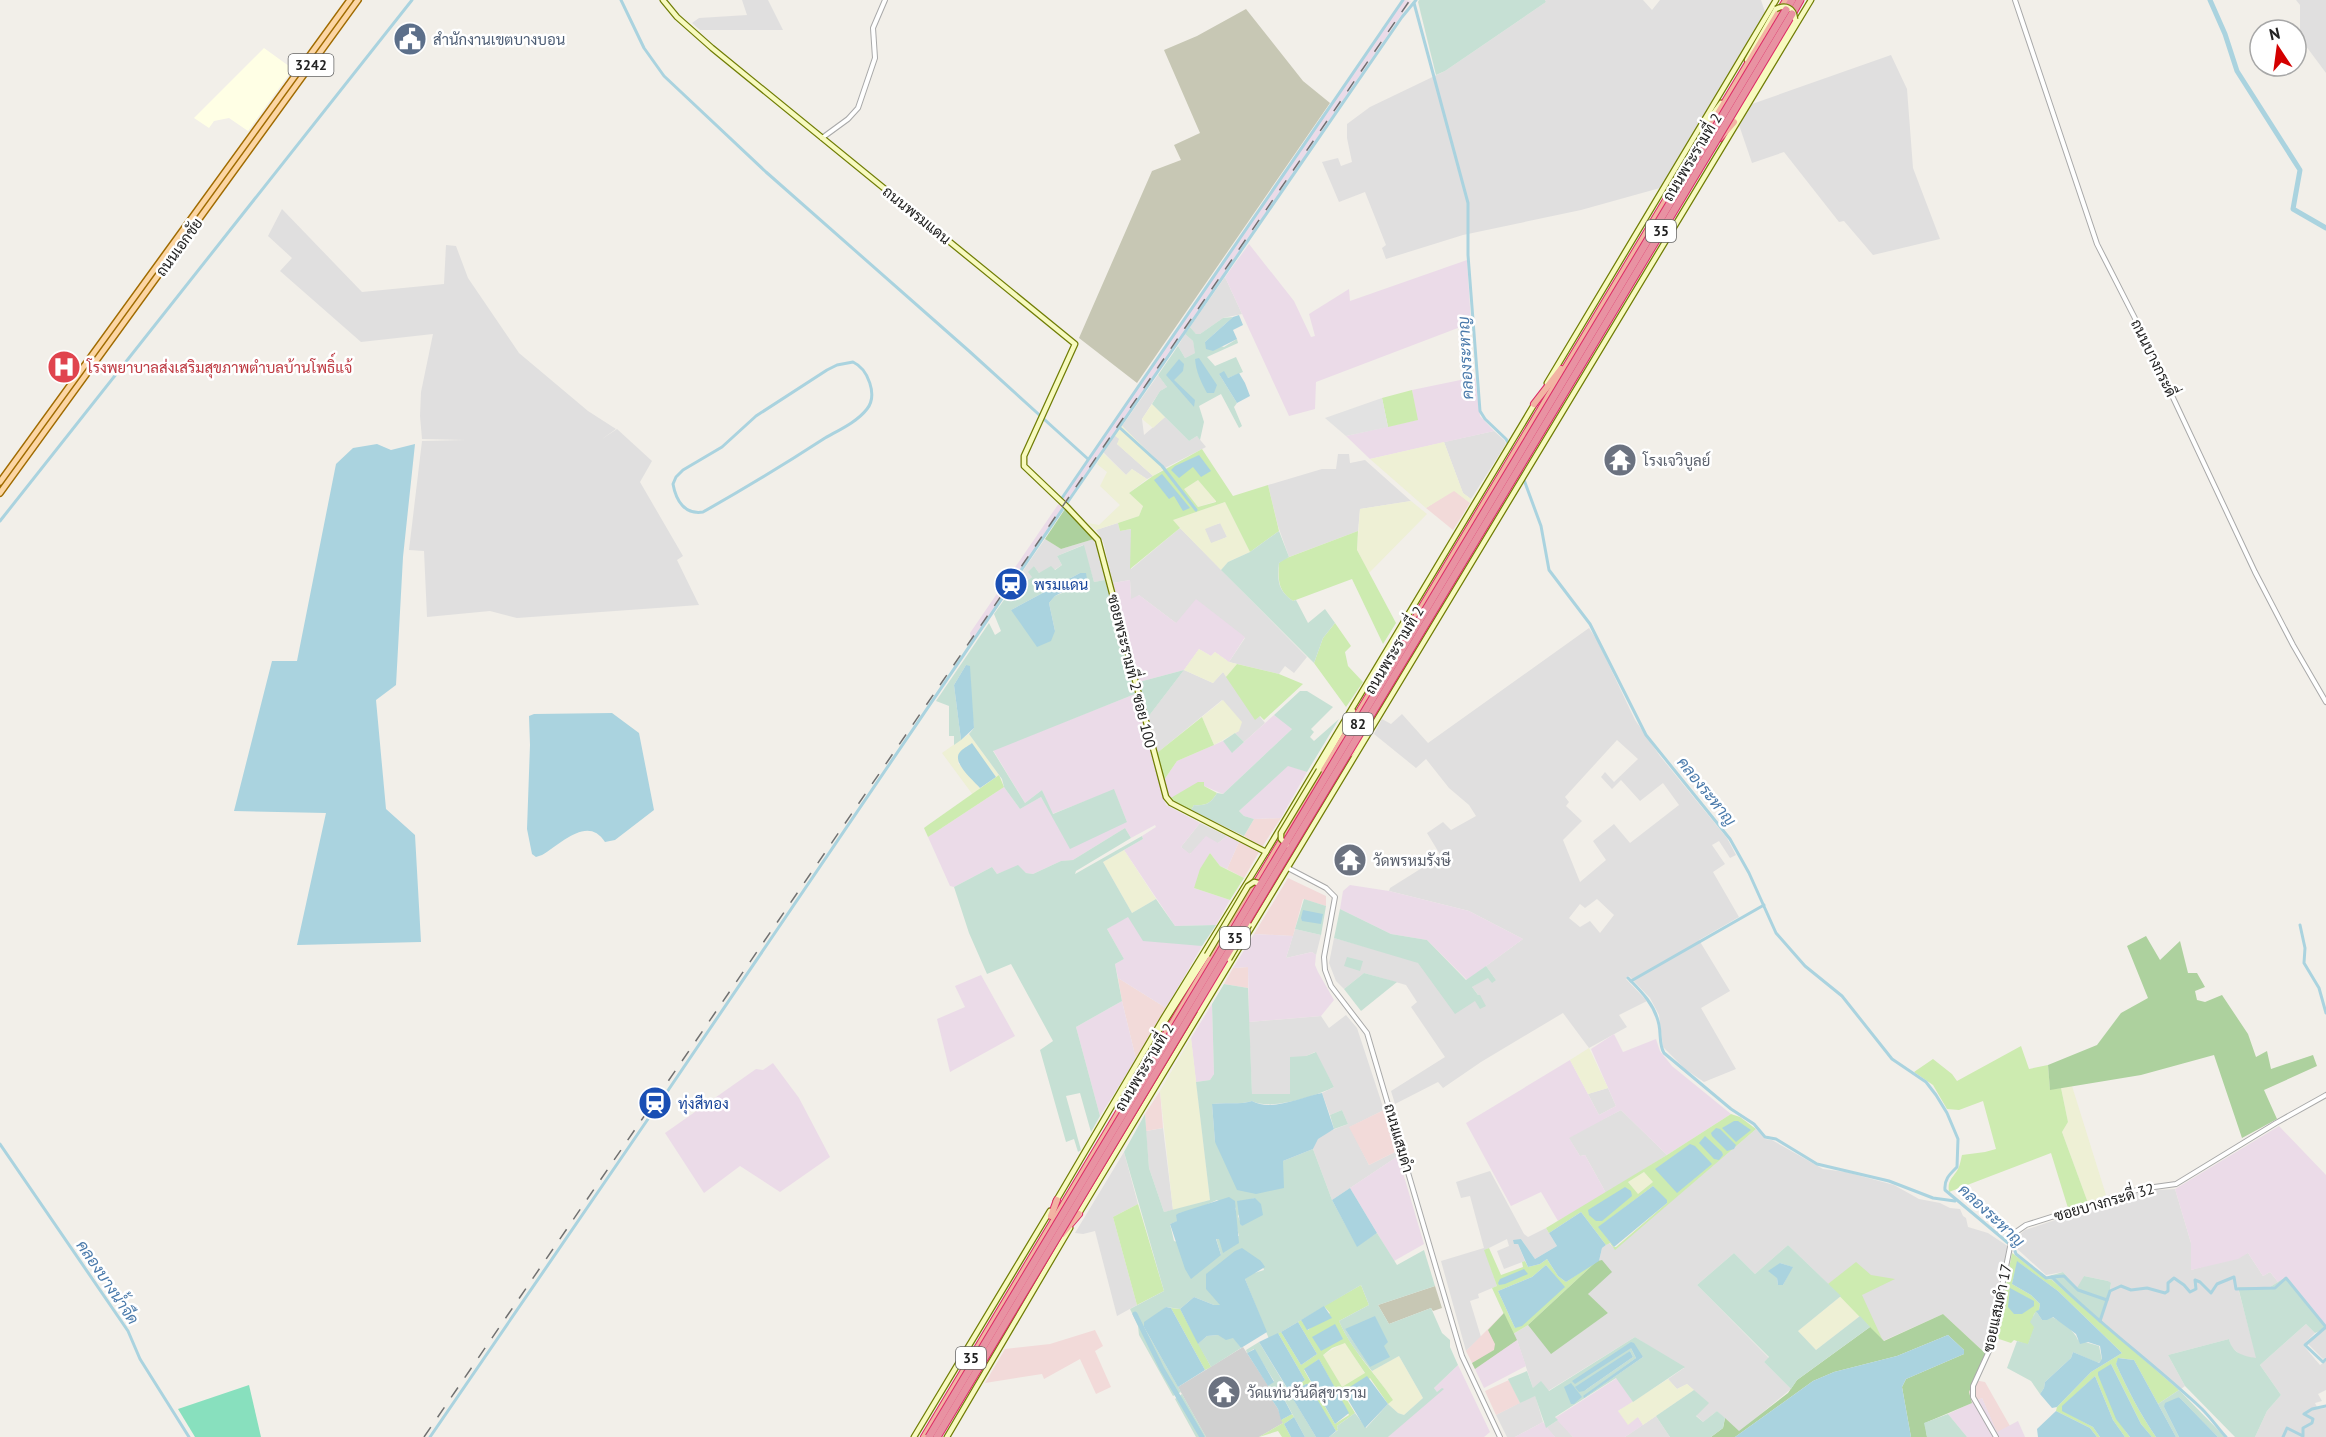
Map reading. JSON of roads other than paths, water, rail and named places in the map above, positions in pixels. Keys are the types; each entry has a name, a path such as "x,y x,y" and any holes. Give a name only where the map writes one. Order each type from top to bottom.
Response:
{"highway":[{"name":"ถนนพระรามที่ 2","path":"924,1437 1209,958 1511,461 1786,0"},
{"path":"1789,12 1792,0"},
{"name":"ถนนพระรามที่ 2","path":"936,1437 1801,0"},
{"path":"1789,12 1801,0"},
{"name":"82","path":"929,1437 1789,12"},
{"name":"82","path":"936,1437 1789,12"},
{"path":"1700,144 1716,111"},
{"path":"1710,149 1734,122"},
{"path":"1534,405 1580,345"},
{"path":"1042,1239 1057,1200"},
{"path":"1052,1245 1079,1214"}],"main road":[{"name":"ถนนเอกชัย","path":"0,482 350,0"},
{"name":"ถนนเอกชัย","path":"0,493 358,0"},
{"name":"ถนนพรมแดน","path":"663,0 685,25 1075,344 1023,462"},
{"name":"ถนนพระรามที่ 2","path":"914,1437 1057,1200 1153,1035 1358,700 1776,0"},
{"name":"ถนนพระรามที่ 2","path":"946,1437 1183,1039 1811,0"},
{"path":"1691,141 1716,111 1776,9 1784,6 1790,8 1795,19 1734,122 1718,154"},
{"path":"180,234 184,240"},
{"name":"ซอยพระรามที่ 2 ซอย 100","path":"1023,462 1026,469 1098,540 1166,797 1171,803 1266,852"},
{"path":"1358,700 1350,720 1281,833 1281,839 1286,844 1291,846 1298,841 1365,732 1379,715"},
{"path":"1153,1035 1165,1023 1248,886 1254,882 1260,883 1265,886 1266,895 1183,1039"}],"street":[{"path":"821,138 848,119 858,108 875,58 873,28 885,0"},
{"name":"ถนนบางกระดี่","path":"2015,0 2097,244 2144,336 2255,572 2290,641 2326,702"},
{"name":"ถนนแสมดำ","path":"1288,868 1326,888 1335,897 1324,957 1326,975 1331,986 1367,1033 1462,1356 1500,1437"},
{"name":"ซอยบางกระดี่ 32","path":"2011,1242 2016,1232 2026,1225 2140,1189 2176,1184 2326,1095"},
{"name":"ซอยแสมดำ 17","path":"1996,1437 1972,1390 1989,1351 2011,1242"}],"water":[{"path":"1239,315 1243,325 1233,330 1237,339 1213,351 1206,349 1205,342 1233,317"},
{"path":"1199,358 1217,385 1214,393 1207,393 1201,381 1195,359"},
{"path":"1179,359 1184,364 1183,371 1174,380 1195,400 1194,407 1166,375"},
{"path":"1224,371 1228,378 1239,373 1250,396 1237,403 1219,374"},
{"path":"377,444 391,450 415,444 403,557 396,685 376,700 386,809 415,835 421,942 297,945 326,813 234,811 272,661 297,661 336,464 353,448"},
{"path":"1199,455 1211,471 1201,477 1193,467 1179,478 1171,470 1175,466"},
{"path":"1162,474 1190,508 1183,511 1174,496 1169,499 1154,480"},
{"path":"1080,573 1086,573 1087,579 1055,596 1049,603 1055,631 1051,641 1037,647 1011,610"},
{"path":"966,665 970,666 974,728 961,740 954,685"},
{"path":"612,713 639,733 654,810 615,840 605,842 598,834 583,831 566,838 536,857 532,854 527,829 529,716 534,714"},
{"path":"972,743 996,777 980,788 958,761 960,752"},
{"path":"1303,910 1323,914 1321,924 1302,921"},
{"path":"1322,1093 1334,1129 1318,1139 1313,1149 1283,1161 1284,1188 1256,1194 1237,1190 1215,1142 1212,1104 1252,1101 1268,1105 1286,1103"},
{"path":"1738,1121 1751,1130 1736,1142 1722,1128"},
{"path":"1716,1128 1720,1129 1736,1145 1734,1149 1727,1151 1712,1136 1711,1133"},
{"path":"1705,1136 1722,1152 1723,1155 1719,1160 1714,1159 1699,1143"},
{"path":"1690,1144 1695,1146 1712,1164 1677,1193 1655,1169"},
{"path":"1653,1186 1667,1200 1667,1203 1614,1247 1598,1227"},
{"path":"1625,1187 1631,1191 1632,1196 1602,1221 1596,1221 1589,1215 1588,1210"},
{"path":"1350,1188 1377,1233 1357,1247 1332,1200"},
{"path":"1229,1197 1235,1201 1239,1243 1223,1253 1219,1239 1216,1239 1221,1255 1191,1279 1185,1269 1170,1224 1177,1221 1176,1215 1179,1213"},
{"path":"1255,1198 1261,1204 1263,1215 1242,1226 1237,1201"},
{"path":"1581,1212 1606,1245 1602,1248 1599,1261 1566,1282 1558,1276 1547,1259 1540,1264 1528,1267 1518,1244 1514,1244 1513,1240 1521,1239 1535,1259 1557,1246 1549,1233"},
{"path":"1242,1248 1261,1261 1265,1267 1245,1279 1267,1332 1241,1348 1233,1338 1226,1340 1218,1335 1207,1336 1198,1344 1180,1309 1194,1297 1220,1305 1206,1289 1206,1274"},
{"path":"2017,1261 2058,1291 2122,1353 2091,1372 2057,1407 2052,1408 2040,1394 2045,1382 2071,1358 2073,1352 2099,1363 2102,1359 2100,1346 2088,1342 2080,1344 2076,1334 2053,1317 2042,1320 2036,1311 2039,1310 2040,1304 2031,1295 2012,1284"},
{"path":"1780,1263 1793,1267 1783,1285 1778,1285 1777,1278 1768,1271"},
{"path":"1546,1265 1565,1287 1522,1326 1515,1328 1498,1291 1532,1277"},
{"path":"1524,1269 1528,1274 1499,1285 1500,1279"},
{"path":"2010,1288 2034,1301 2034,1306 2022,1314 2014,1314 2008,1307"},
{"path":"1324,1306 1332,1318 1307,1330 1301,1320"},
{"path":"1166,1307 1171,1308 1205,1370 1178,1387 1144,1327 1144,1322"},
{"path":"1375,1316 1388,1342 1384,1346 1390,1357 1370,1367 1345,1329"},
{"path":"1298,1322 1317,1354 1301,1365 1281,1332"},
{"path":"1335,1324 1343,1339 1321,1351 1312,1337"},
{"path":"1278,1333 1305,1380 1289,1391 1259,1342"},
{"path":"1948,1335 1964,1350 1964,1354 1906,1379 1902,1387 1911,1437 1735,1437 1813,1381 1834,1372 1897,1356"},
{"path":"1631,1342 1643,1357 1584,1398 1583,1396 1636,1358 1631,1348 1575,1384 1572,1381"},
{"path":"1255,1349 1274,1382 1268,1386 1247,1353"},
{"path":"1630,1351 1633,1357 1584,1391 1579,1392 1575,1387"},
{"path":"2118,1358 2134,1360 2176,1437 2156,1437 2125,1383 2116,1364"},
{"path":"1319,1359 1349,1413 1335,1424 1304,1369"},
{"path":"2111,1364 2141,1424 2152,1437 2130,1437 2116,1419 2098,1375 2098,1372"},
{"path":"1367,1376 1388,1404 1365,1428 1344,1393 1345,1390"},
{"path":"2095,1376 2113,1420 2125,1437 2100,1437 2093,1427 2062,1411 2062,1406"},
{"path":"1571,1383 1582,1397 1574,1404 1571,1404 1564,1387"},
{"path":"1306,1384 1336,1431 1329,1437 1316,1437 1290,1394"},
{"path":"1278,1388 1292,1414 1281,1420 1278,1409 1267,1392"},
{"path":"2179,1397 2218,1437 2179,1437 2164,1407 2165,1403"},
{"path":"2056,1411 2090,1428 2097,1437 2038,1437 2037,1429"},
{"path":"1294,1417 1305,1437 1291,1437 1284,1424"}],"waterway":[{"path":"0,521 412,0"},
{"path":"621,0 644,48 664,76 766,172 1088,459"},
{"path":"1062,498 1403,0"},
{"path":"1067,503 1402,17 1416,0"},
{"path":"2210,0 2225,34 2237,71 2300,170 2293,209 2326,228"},
{"name":"คลองระหาญ","path":"1414,3 1468,203 1468,255 1480,411 1506,439 1513,452"},
{"path":"853,362 867,376 872,397 867,409 858,418 703,512 691,511 682,505 676,496 673,484 683,470 722,447 756,416 827,370 837,365 853,362"},
{"path":"1119,427 1162,466 1196,510"},
{"name":"คลองระหาญ","path":"1520,469 1541,526 1549,570 1590,624 1646,735 1730,839 1749,873 1776,933 1805,966 1842,996 1892,1059 1926,1082 1947,1113 1958,1139 1957,1167 1950,1174 1945,1190 2014,1248 2016,1254 2046,1278 2052,1277 2088,1311 2183,1392 2205,1412 2226,1437"},
{"path":"652,1114 1064,507"},
{"path":"1631,981 1764,905"},
{"path":"2300,925 2305,948 2304,963 2319,988 2326,1013"},
{"path":"1628,978 1643,994 1654,1011 1664,1053 1731,1109 1754,1124 1765,1137 1776,1139 1817,1164 1889,1181 1933,1198 1955,1201"},
{"path":"430,1437 648,1119"},
{"name":"คลองบางน้ำจืด","path":"0,1144 128,1331 140,1359 189,1437"},
{"path":"2052,1277 2064,1276 2078,1290 2107,1300 2110,1291 2121,1286 2131,1290 2147,1288 2165,1293 2168,1291 2168,1283 2174,1278 2190,1292 2196,1289 2195,1280 2211,1293 2217,1284 2234,1277 2236,1289 2275,1288 2286,1278 2326,1327 2305,1345 2323,1362 2326,1359"},
{"path":"2100,1321 2107,1300"},
{"path":"1135,1314 1162,1369 1202,1437"},
{"path":"2283,1437 2287,1428 2303,1436 2303,1428 2312,1423 2313,1419 2304,1414 2312,1409 2326,1406"}],"railway":[{"path":"424,1437 1410,0"}],"place":[{"name":"สำนักงานเขตบางบอน","path":"410,39"},
{"name":"โรงพยาบาลส่งเสริมสุขภาพตำบลบ้านโพธิ์แจ้","path":"64,367"},
{"name":"โรงเจวิบูลย์","path":"1620,460"},
{"name":"พรมแดน","path":"1011,584"},
{"name":"วัดพรหมรังษี","path":"1350,860"},
{"name":"ทุ่งสีทอง","path":"655,1103"},
{"name":"วัดแท่นวันดีสุขาราม","path":"1224,1392"}]}
